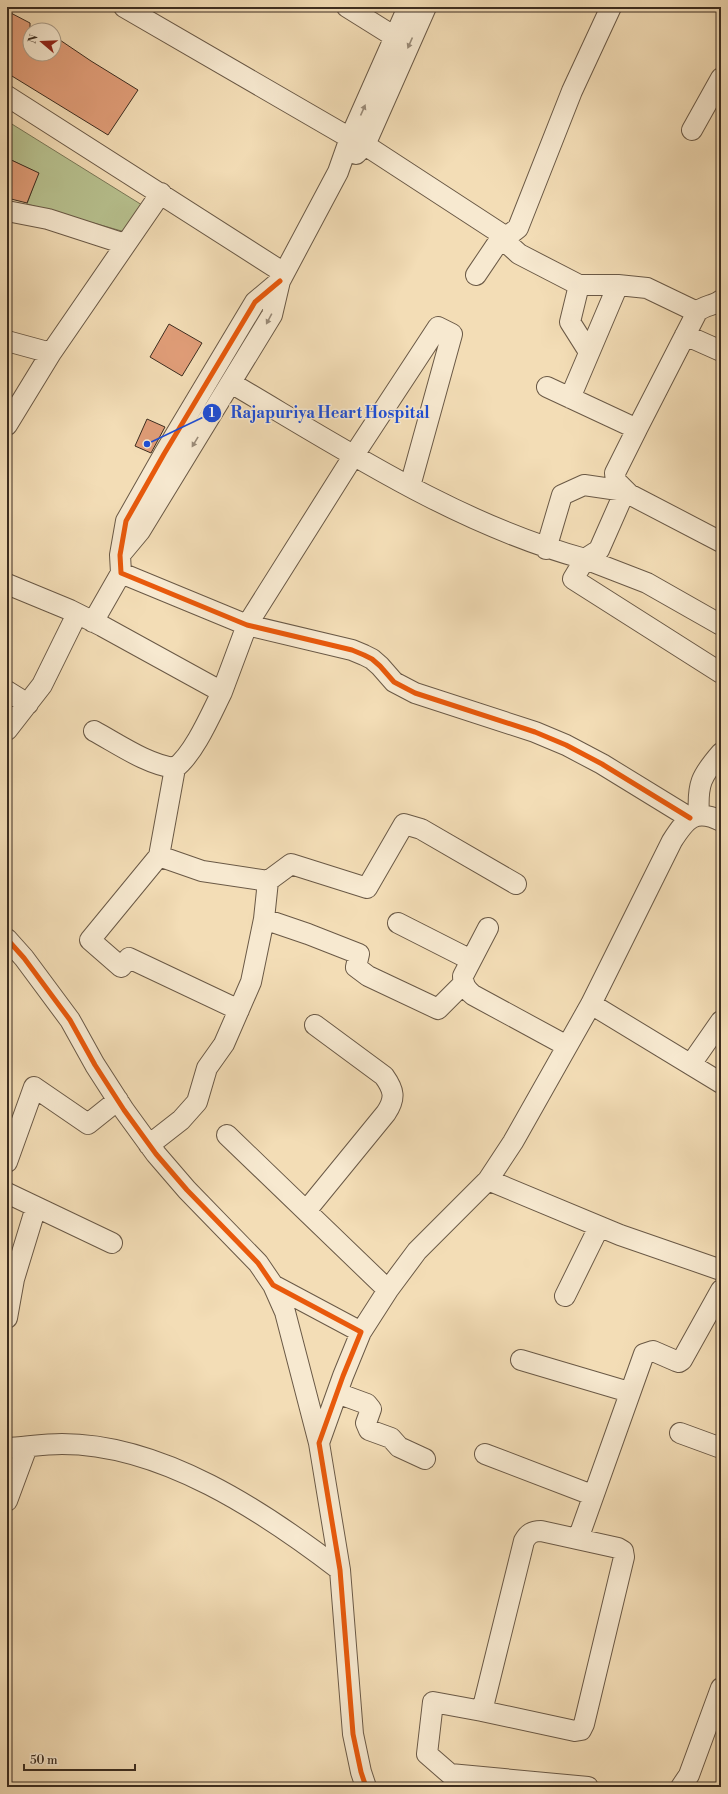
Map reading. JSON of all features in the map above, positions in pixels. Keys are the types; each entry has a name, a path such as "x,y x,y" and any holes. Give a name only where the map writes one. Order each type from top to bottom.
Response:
{"street":[{"path":"124,7 358,141 503,235 509,245 519,254 579,285 618,285 647,288 698,312"},
{"path":"347,7 395,37"},
{"path":"358,141 395,37 408,7"},
{"path":"7,730 42,685 121,564 272,314 282,277 338,172 358,141 426,7"},
{"path":"503,235 509,235 518,228 572,91 612,7"},
{"path":"692,130 721,78"},
{"path":"7,96 161,193 282,277"},
{"path":"7,425 51,353 161,193"},
{"path":"7,211 48,219 125,244"},
{"path":"476,275 503,235"},
{"path":"121,564 126,521 164,454 255,302 282,277"},
{"path":"579,285 570,322 589,352"},
{"path":"570,398 618,285"},
{"path":"625,491 616,481 615,473 637,429 698,312 705,306 715,304 721,300"},
{"path":"94,731 164,767 175,768 183,763 222,692 247,625 354,455 438,327 452,334 410,486"},
{"path":"685,335 721,351"},
{"path":"7,340 51,353"},
{"path":"231,383 354,455 410,486 477,520 546,548 585,559 647,583 721,626"},
{"path":"547,387 637,429"},
{"path":"546,548 562,495 584,485 625,491 721,542"},
{"path":"625,491 599,550 585,559 573,579 720,671"},
{"path":"121,564 247,625 352,650 372,659 394,682 404,688 415,693 535,732 566,745 695,817"},
{"path":"7,584 85,618 222,692"},
{"path":"7,691 28,704"},
{"path":"695,817 698,791 701,780 721,753"},
{"path":"175,768 158,856 90,940 121,966 129,958 239,1010"},
{"path":"319,1443 361,1332 388,1290 417,1251 488,1180 513,1142 591,1004 672,841 680,828 695,817 710,816 721,821"},
{"path":"149,1145 181,1120 196,1102 207,1068 224,1044 251,982 264,919 268,882 291,864 367,888 404,824 421,829 516,884"},
{"path":"158,856 202,871 268,882"},
{"path":"264,919 359,954 356,967 368,976 438,1009 463,984"},
{"path":"398,923 471,960"},
{"path":"488,928 463,976 463,984 473,995 567,1046"},
{"path":"7,939 24,958 66,1014 95,1065 149,1145 187,1190 258,1263 273,1285 285,1312 319,1443 340,1570 353,1734 361,1772 366,1787"},
{"path":"591,1004 721,1083"},
{"path":"692,1064 721,1020"},
{"path":"306,1211 386,1113 392,1104 393,1094 390,1085 384,1076 315,1025"},
{"path":"7,1162 34,1087 88,1124 118,1100"},
{"path":"227,1136 388,1290"},
{"path":"488,1180 599,1227 721,1270"},
{"path":"7,1193 112,1243"},
{"path":"7,1318 14,1279 36,1208"},
{"path":"565,1296 599,1227"},
{"path":"273,1285 361,1332"},
{"path":"578,1539 592,1495 644,1354 648,1351 653,1351 679,1362 682,1360 721,1290"},
{"path":"521,1360 629,1392"},
{"path":"337,1393 367,1404 370,1409 366,1423 369,1430 391,1438 399,1447 425,1459"},
{"path":"680,1433 721,1448"},
{"path":"7,1448 62,1444 98,1447 133,1454 171,1468 248,1506 282,1527 340,1570"},
{"path":"7,1502 27,1447"},
{"path":"485,1454 592,1495"},
{"path":"482,1711 524,1541 528,1535 534,1531 578,1539 618,1548 623,1551 624,1557 584,1724 581,1730 575,1731 433,1702 428,1754 450,1774 588,1787"},
{"path":"680,1787 689,1775 714,1730 721,1688"}],"green space":[{"path":"7,121 142,205 125,232 27,204 38,173 7,158"}],"building":[{"path":"7,11 28,22 22,22 22,62 62,62 62,41 138,90 108,135 7,73"},
{"path":"7,158 39,173 27,203 7,198"},
{"path":"169,324 202,343 182,376 150,357"},
{"path":"147,419 165,427 151,453 135,446"}],"cycle path":[{"path":"280,281 255,302 164,454 126,521 120,555 121,573 247,625 352,650 364,655 372,659 380,666 394,682 415,693 535,732 566,745 602,764 690,818"},
{"path":"7,939 24,958 70,1020 95,1065 124,1110 156,1154 187,1190 258,1263 273,1285 361,1332 343,1376 319,1443 340,1570 353,1734 361,1772 366,1787"}],"place":[{"name":"Rajapuriya Heart Hospital","path":"147,444"}]}
